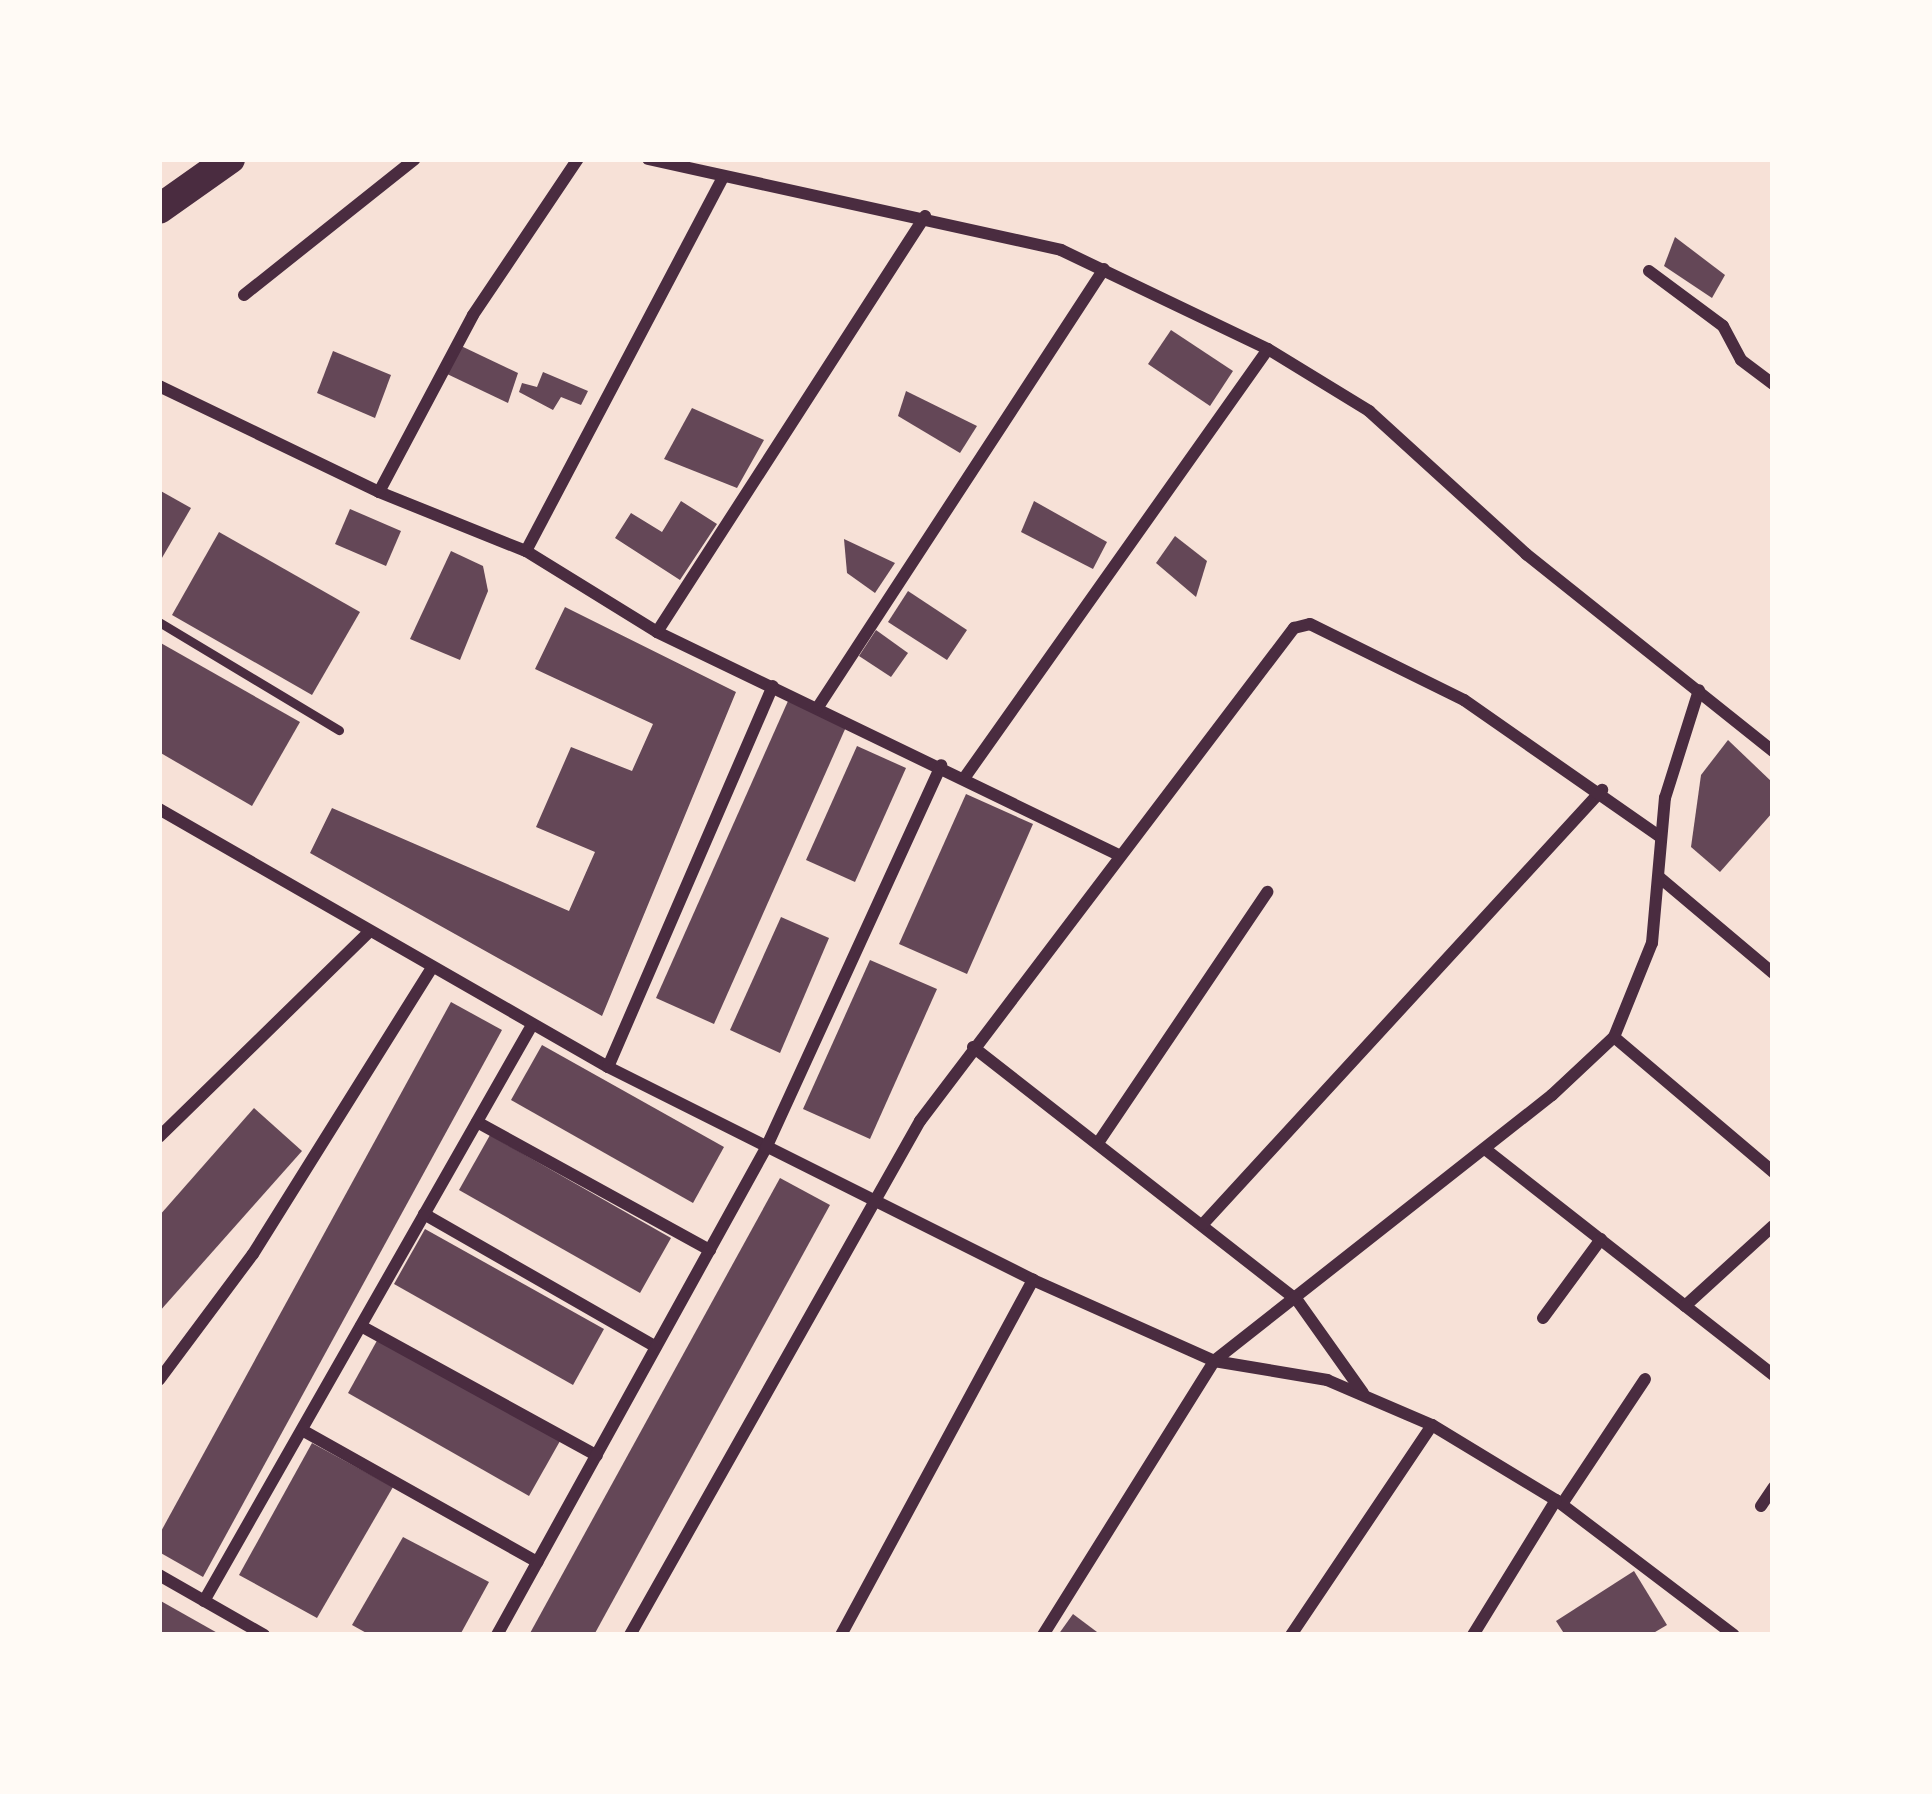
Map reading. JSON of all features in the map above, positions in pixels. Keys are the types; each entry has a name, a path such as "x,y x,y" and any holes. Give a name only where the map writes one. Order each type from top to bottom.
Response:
{"main road":[{"path":"159,209 230,159"}],"street":[{"path":"244,295 415,159"},
{"path":"379,492 473,315 578,159"},
{"path":"648,159 925,216 1104,268 1268,349 1369,411 1526,554 1773,751"},
{"path":"526,551 723,177"},
{"path":"657,632 925,216"},
{"path":"818,707 1104,268"},
{"path":"1649,272 1723,326 1742,360 1773,384"},
{"path":"965,777 1268,349"},
{"path":"159,386 379,492 526,551 657,632 941,765 1119,855"},
{"path":"630,1635 869,1200 973,1046 1302,624 1464,700 1601,790 1659,836"},
{"path":"608,1067 772,686"},
{"path":"1043,1635 1214,1361 1485,1149 1614,1037 1652,944 1659,836 1673,761 1700,690"},
{"path":"497,1635 766,1148 941,765"},
{"path":"1202,1224 1601,790"},
{"path":"159,808 368,933 608,1067 1033,1280 1214,1361 1363,1393 1432,1425 1559,1502 1734,1635"},
{"path":"1659,877 1773,973"},
{"path":"1098,1143 1267,892"},
{"path":"159,1137 368,933"},
{"path":"159,1380 253,1254 431,969"},
{"path":"205,1601 532,1025"},
{"path":"1614,1037 1773,1172"},
{"path":"973,1046 1297,1300 1363,1393"},
{"path":"477,1122 710,1250"},
{"path":"1485,1149 1773,1375"},
{"path":"424,1214 656,1347"},
{"path":"1684,1306 1773,1226"},
{"path":"1543,1318 1600,1239"},
{"path":"845,1634 1033,1280"},
{"path":"361,1326 597,1456"},
{"path":"1473,1635 1645,1378"},
{"path":"1291,1635 1432,1425"},
{"path":"302,1430 537,1562"},
{"path":"1761,1506 1773,1488"},
{"path":"159,1575 264,1635"}],"lane":[{"path":"159,622 339,730"}],"building":[{"path":"1675,237 1725,275 1712,298 1664,266"},
{"path":"1171,330 1233,371 1210,406 1148,364"},
{"path":"459,345 518,373 508,403 445,373"},
{"path":"333,351 391,375 375,418 317,393"},
{"path":"543,372 588,391 581,405 561,397 553,410 519,392 522,383 537,387"},
{"path":"906,391 977,426 960,453 898,416"},
{"path":"692,408 764,440 737,488 664,459"},
{"path":"159,490 191,508 159,563"},
{"path":"681,501 717,524 680,580 615,538 631,513 662,532"},
{"path":"1034,501 1107,542 1093,569 1021,532"},
{"path":"350,509 401,531 386,566 335,544"},
{"path":"219,532 360,612 312,695 172,615"},
{"path":"1175,536 1207,561 1196,597 1156,563"},
{"path":"844,539 895,563 875,593 847,573"},
{"path":"451,551 483,566 488,591 460,660 410,639"},
{"path":"908,591 967,630 947,660 888,622"},
{"path":"565,607 736,692 602,1016 310,853 332,808 569,911 595,852 536,827 571,747 632,771 653,724 535,669"},
{"path":"876,630 908,653 891,677 859,656"},
{"path":"159,642 300,722 252,806 159,752"},
{"path":"788,701 846,727 714,1024 656,998"},
{"path":"1728,740 1773,783 1773,812 1720,872 1691,847 1701,775"},
{"path":"857,746 906,768 855,882 806,860"},
{"path":"966,794 1033,824 967,974 899,944"},
{"path":"781,917 829,938 780,1053 730,1030"},
{"path":"870,960 937,989 870,1139 803,1109"},
{"path":"451,1002 502,1030 203,1577 159,1552 159,1535"},
{"path":"542,1045 724,1147 693,1203 511,1100"},
{"path":"254,1108 302,1151 159,1312 159,1216"},
{"path":"490,1135 671,1238 640,1293 459,1190"},
{"path":"780,1178 830,1205 594,1635 529,1635"},
{"path":"425,1229 604,1329 573,1385 394,1284"},
{"path":"379,1337 560,1441 529,1496 348,1393"},
{"path":"312,1443 393,1487 317,1618 239,1575"},
{"path":"403,1537 489,1582 460,1635 370,1635 352,1625"},
{"path":"1634,1571 1667,1625 1650,1635 1565,1635 1556,1621"},
{"path":"159,1600 221,1635 159,1635"},
{"path":"1073,1614 1101,1635 1058,1635"}]}
